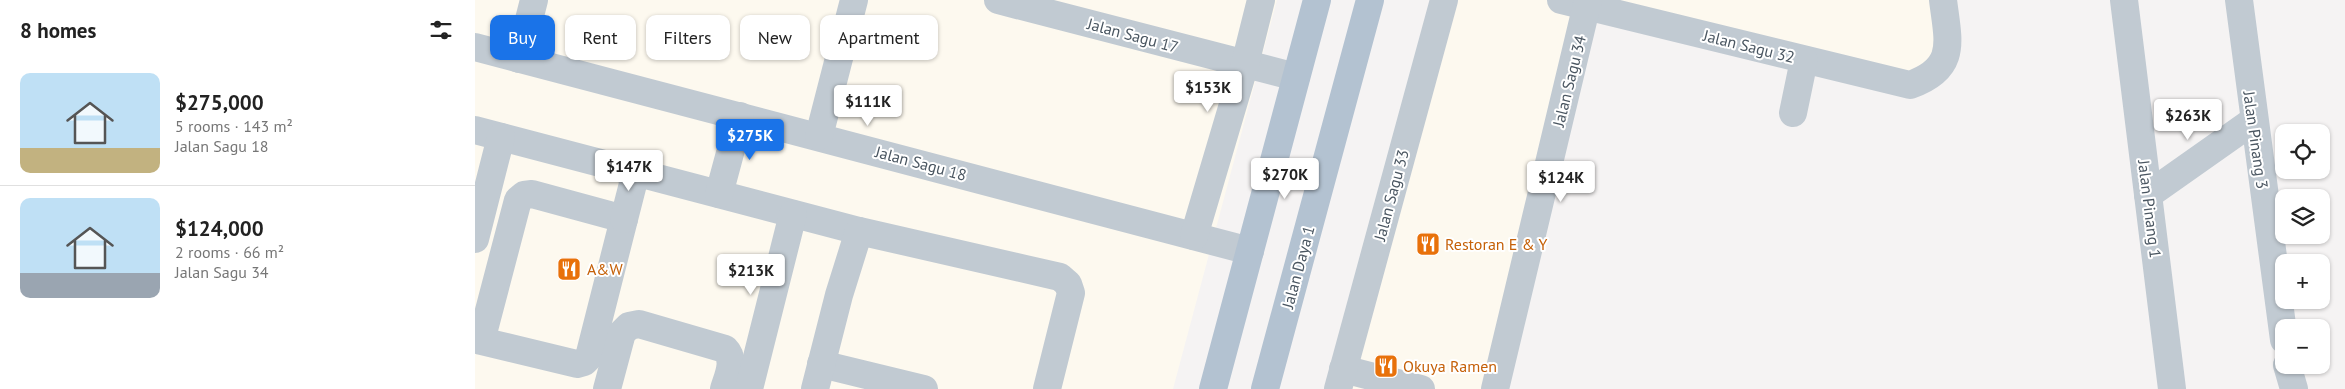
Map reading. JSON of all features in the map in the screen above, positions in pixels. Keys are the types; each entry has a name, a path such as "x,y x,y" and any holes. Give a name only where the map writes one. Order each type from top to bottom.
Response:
{"main road":[{"path":"1213,389 1317,0"},
{"name":"Jalan Daya 1","path":"1265,389 1370,0"}],"street":[{"path":"530,15 534,0"},
{"path":"819,136 854,0"},
{"name":"Jalan Sagu 17","path":"998,0 1296,77"},
{"path":"1194,236 1245,64 1261,0"},
{"name":"Jalan Sagu 33","path":"1340,379 1444,0"},
{"name":"Jalan Sagu 32","path":"1579,2 1910,86 1934,73 1944,60 1949,46 1943,0"},
{"name":"Jalan Pinang 1","path":"2124,0 2172,389"},
{"name":"Jalan Pinang 3","path":"2239,0 2253,121 2281,319"},
{"name":"Jalan Sagu 34","path":"1495,389 1579,2"},
{"name":"Jalan Sagu 18","path":"475,47 490,51"},
{"name":"Jalan Sagu 18","path":"523,60 819,136 1250,252"},
{"path":"1793,112 1804,60"},
{"path":"719,194 740,116"},
{"path":"2148,195 2253,121"},
{"path":"475,239 488,133 859,231 1060,277 1068,284 1071,293 1047,389"},
{"path":"624,219 532,194 524,195 518,200 478,350 577,364 584,362 589,357 636,172"},
{"path":"749,389 793,214"},
{"path":"859,231 839,295 818,376 924,389"},
{"path":"607,389 622,333 629,326 639,324 725,349 730,354 731,362 724,389"},
{"path":"2290,374 2294,389"},
{"path":"1340,379 1421,389"}],"shaded area":[{"path":"475,0 1277,0 1173,389 475,389"},
{"path":"1432,0 1954,0 1960,49 1951,71 1937,85 1595,20 1504,389 1326,389"}],"place":[{"name":"Restoran E & Y","path":"1428,244"},
{"name":"A&W","path":"569,269"},
{"name":"Okuya Ramen","path":"1386,366"}]}
